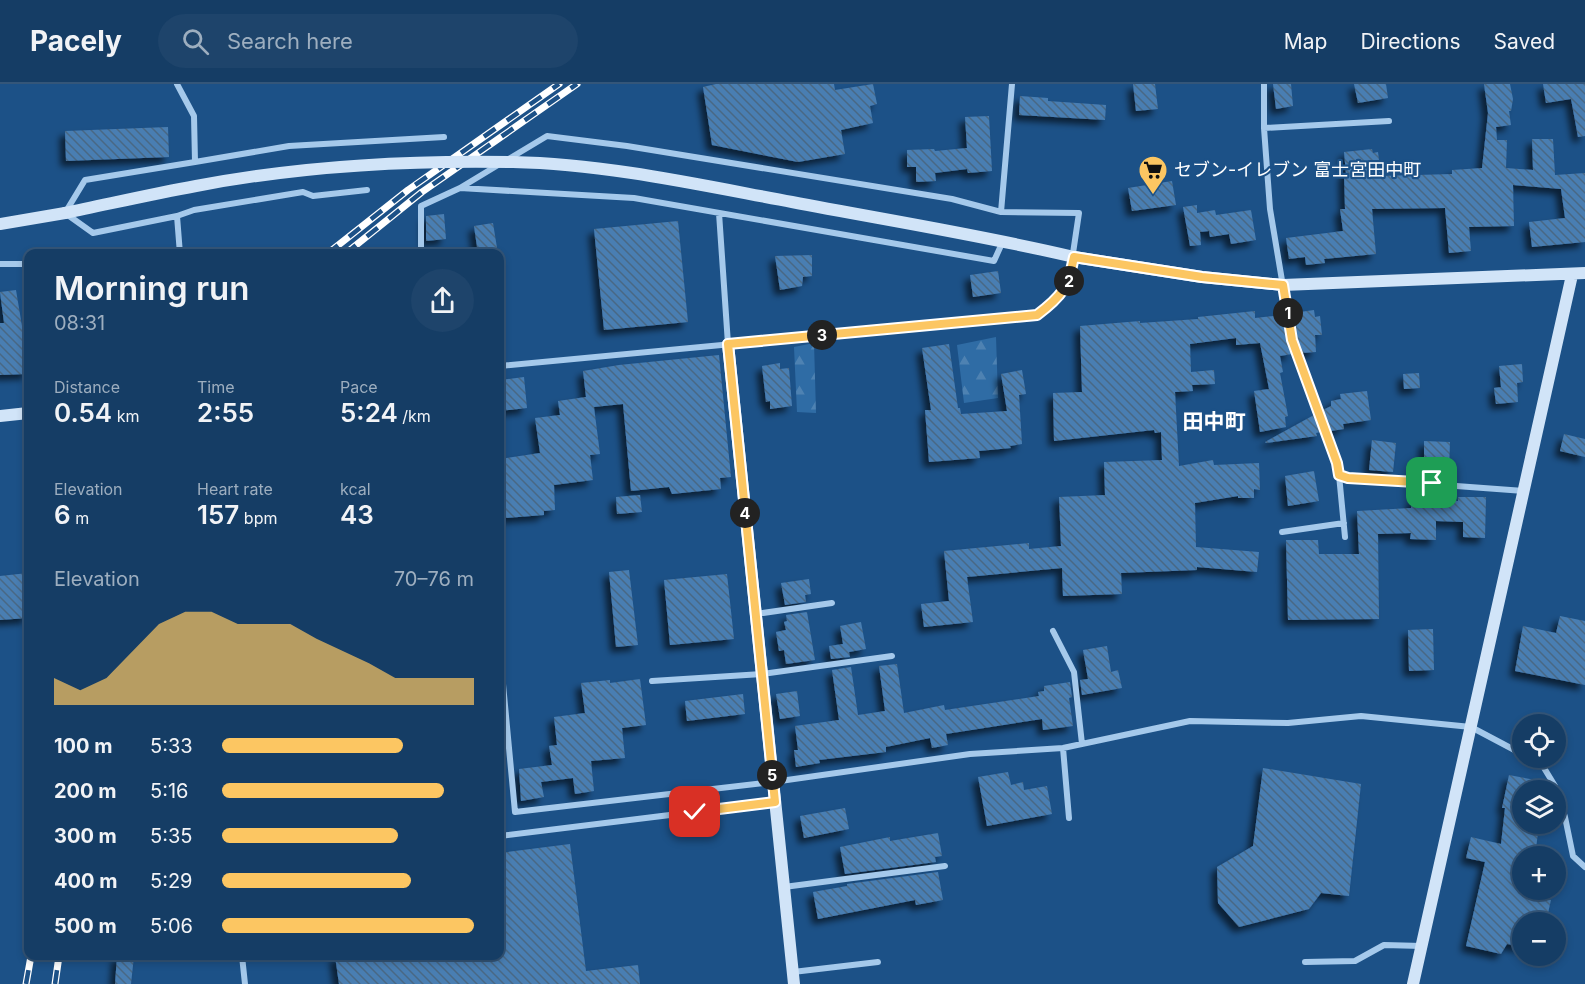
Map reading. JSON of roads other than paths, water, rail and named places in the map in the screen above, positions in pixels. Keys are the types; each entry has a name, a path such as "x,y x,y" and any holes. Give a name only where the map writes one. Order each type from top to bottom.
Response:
{"street":[{"path":"177,84 194,116 195,162"},
{"path":"1001,212 1012,84"},
{"path":"1264,84 1264,128 1270,209 1292,340 1337,463 1345,537"},
{"path":"1264,128 1389,121"},
{"path":"421,249 421,206 460,188 547,136 627,146 952,199 1001,212 1079,213 1070,280 1057,300 1037,315 504,366"},
{"path":"65,213 85,180 289,146 444,137"},
{"path":"0,224 198,185 309,170 397,163 514,162 575,166 655,176 1003,240 1074,257 1202,277 1283,285 1579,274 1524,491 1413,984"},
{"path":"460,188 634,198 994,261 1003,240"},
{"path":"65,213 93,233 177,216 194,210 303,192 313,196 367,190"},
{"path":"718,213 728,344 794,978 878,962"},
{"path":"177,216 180,249"},
{"path":"0,264 24,264"},
{"path":"0,416 24,413"},
{"path":"1339,475 1348,478 1524,491"},
{"path":"1282,532 1344,523"},
{"path":"756,614 832,603"},
{"path":"1053,631 1074,672 1082,744"},
{"path":"652,681 762,674 892,656"},
{"path":"504,695 515,812 773,782 970,754 1063,748 1190,721 1288,723 1361,716 1471,727 1512,749"},
{"path":"1063,748 1069,818"},
{"path":"1544,768 1555,786 1565,817 1573,856 1585,867"},
{"path":"504,836 775,802"},
{"path":"784,887 945,866"},
{"path":"1305,962 1355,961 1384,945 1422,946"},
{"path":"242,960 244,984"}],"railway":[{"path":"333,249 408,190 559,84"},
{"path":"351,249 422,192 577,84"},
{"path":"26,984 30,960"},
{"path":"55,984 58,960"}],"place":[{"name":"セブン-イレブン 富士宮田中町","path":"1153,196"}],"district":[{"name":"田中町","path":"1214,422"}]}
